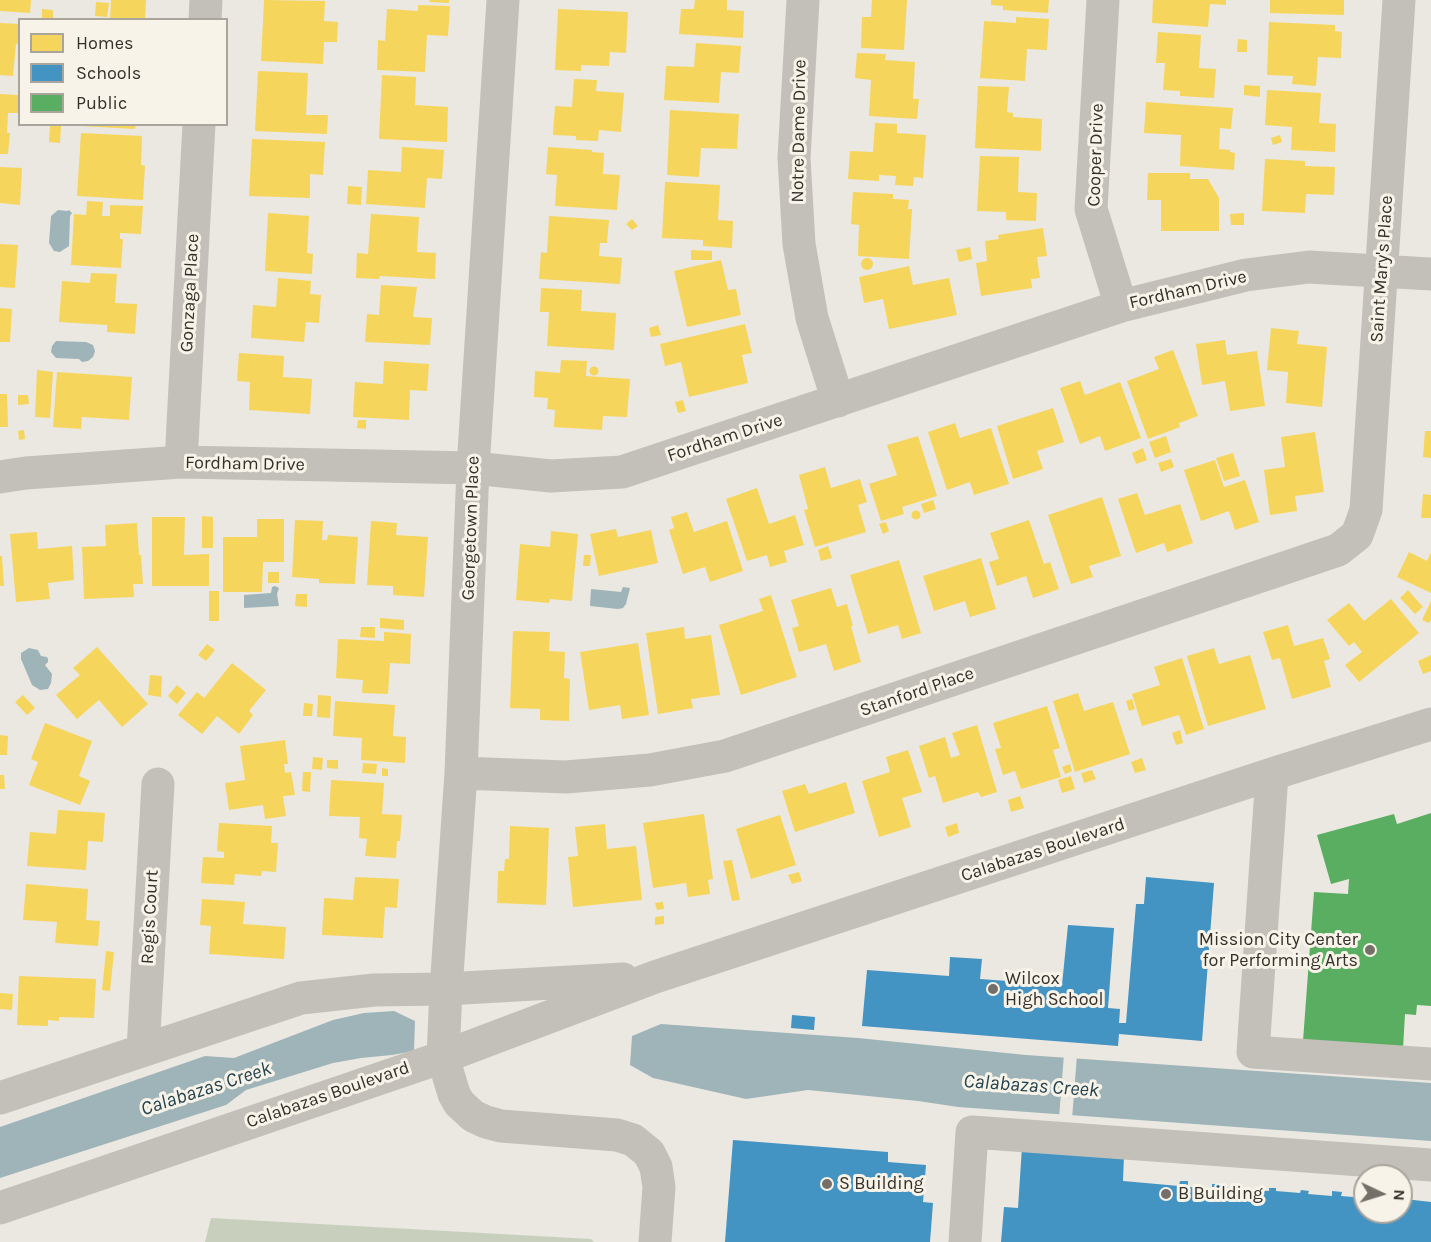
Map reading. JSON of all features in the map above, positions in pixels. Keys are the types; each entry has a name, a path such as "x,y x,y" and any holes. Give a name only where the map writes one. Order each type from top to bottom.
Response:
{"street":[{"path":"205,18 206,0"},
{"name":"Georgetown Place","path":"503,0 473,468 461,773 443,1057 454,1094 459,1103 473,1116 501,1126 618,1135 633,1140 649,1153 656,1167 659,1187 655,1242"},
{"name":"Notre Dame Drive","path":"803,0 794,158 799,244 812,318 838,401"},
{"name":"Cooper Drive","path":"1103,0 1091,209 1121,306"},
{"name":"Saint Mary's Place","path":"1357,535 1366,510 1399,0"},
{"name":"Gonzaga Place","path":"181,462 199,126"},
{"name":"Fordham Drive","path":"0,477 26,473 181,462 473,468 551,476 622,472 1121,306 1246,275 1309,267 1431,274"},
{"name":"Stanford Place","path":"461,773 566,777 650,770 725,756 1338,550 1357,535"},
{"name":"Calabazas Boulevard","path":"0,1208 443,1057 655,977 1431,724"},
{"path":"1272,774 1252,1052 1431,1064"},
{"name":"Regis Court","path":"143,1050 158,784"},
{"name":"Calabazas Boulevard","path":"0,1098 301,998 374,990 446,989 655,977"},
{"path":"965,1242 972,1132 1431,1166"}],"green space":[{"path":"211,1218 591,1239 594,1242 205,1242"}],"water":[{"path":"58,210 69,210 72,213 69,246 60,252 54,251 49,243 51,216"},
{"path":"56,341 86,342 93,345 95,351 93,357 82,362 79,359 56,358 51,352"},
{"path":"272,587 279,588 277,594 279,606 244,608 244,595 271,593"},
{"path":"623,587 630,588 623,608 590,606 591,589 621,592"},
{"path":"29,648 38,650 41,656 48,659 45,665 52,674 48,689 40,690 32,685 21,659 21,653"},
{"name":"Calabazas Creek","path":"394,1011 415,1021 414,1051 333,1063 246,1090 226,1105 0,1178 0,1127 205,1056 234,1058 333,1020 364,1013"},
{"name":"Calabazas Creek","path":"661,1024 858,1038 1026,1055 1431,1083 1431,1141 958,1107 808,1090 746,1099 653,1078 630,1065 632,1036"}],"pier":[{"path":"1064,1054 1077,1055 1072,1119 1059,1118"}],"building: Homes":[{"path":"0,0 31,0 30,13 0,11"},
{"path":"111,0 146,0 145,18 110,18"},
{"path":"264,0 325,1 324,21 338,22 337,42 324,42 323,64 261,61"},
{"path":"430,0 449,0 449,3 429,2"},
{"path":"695,0 727,0 727,10 744,11 743,38 679,34 681,9 694,9"},
{"path":"872,0 907,0 904,50 861,48 862,17 871,17"},
{"path":"991,0 1049,0 1048,13 1003,10 1003,6 991,5"},
{"path":"1153,0 1226,0 1226,5 1210,4 1208,27 1152,23"},
{"path":"1270,0 1344,0 1344,15 1270,13"},
{"path":"96,2 109,3 107,17 95,16"},
{"path":"418,5 450,6 448,36 427,35 425,72 377,70 378,40 385,41 387,9 418,11"},
{"path":"42,9 53,10 53,18 42,18"},
{"path":"558,9 628,12 626,53 610,52 609,66 581,65 581,71 555,70"},
{"path":"1016,17 1049,19 1047,50 1027,49 1025,81 980,78 984,21 1016,23"},
{"path":"1269,22 1335,25 1335,31 1342,32 1341,58 1318,57 1316,86 1292,84 1293,76 1267,75"},
{"path":"0,23 18,24 18,44 16,44 13,76 0,75"},
{"path":"1158,32 1201,35 1199,68 1216,69 1214,98 1180,96 1180,91 1163,90 1165,63 1156,63"},
{"path":"1238,39 1247,40 1247,52 1237,52"},
{"path":"696,43 741,46 739,73 721,72 719,103 664,100 666,66 694,67"},
{"path":"857,53 886,54 885,60 915,62 913,99 919,99 917,119 869,116 871,80 855,78"},
{"path":"258,71 308,73 306,115 328,115 327,134 255,131"},
{"path":"382,75 416,77 415,105 448,107 447,142 379,139"},
{"path":"574,79 597,80 596,91 624,93 621,132 599,130 598,141 576,140 576,136 553,135 555,106 572,107"},
{"path":"1244,85 1260,86 1260,97 1244,95"},
{"path":"978,86 1009,87 1007,112 1013,113 1013,117 1042,119 1041,151 975,148"},
{"path":"1267,90 1321,93 1319,123 1336,124 1335,152 1291,150 1292,127 1265,125"},
{"path":"0,94 18,95 18,113 8,113 7,133 10,133 8,154 0,154"},
{"path":"1146,102 1233,108 1231,129 1220,128 1219,149 1235,153 1234,170 1180,166 1181,135 1144,133"},
{"path":"670,110 739,114 737,149 701,148 699,177 667,175"},
{"path":"875,123 897,124 897,133 926,135 923,178 914,177 913,186 895,185 896,176 879,175 879,181 848,179 850,151 873,152"},
{"path":"50,126 61,126 60,143 49,142"},
{"path":"81,126 136,126 135,129"},
{"path":"81,133 142,136 141,165 145,166 143,200 77,196"},
{"path":"1280,135 1282,142 1273,145 1271,138"},
{"path":"252,139 325,142 323,175 310,174 310,198 249,196"},
{"path":"402,147 444,150 442,179 427,178 425,208 366,204 368,170 401,172"},
{"path":"548,147 604,153 603,174 620,175 617,210 555,206 557,175 546,174"},
{"path":"980,156 1019,157 1018,192 1037,193 1036,221 1006,220 1006,212 977,211"},
{"path":"1265,159 1305,161 1305,166 1335,167 1334,195 1306,194 1305,213 1262,211"},
{"path":"0,167 22,168 20,205 0,203"},
{"path":"1148,173 1190,173 1190,179 1208,179 1219,198 1219,231 1161,231 1161,200 1147,200"},
{"path":"665,182 720,185 718,220 733,221 732,248 703,246 703,240 662,238"},
{"path":"348,186 362,187 361,205 347,204"},
{"path":"853,192 893,194 893,199 909,200 908,209 912,209 909,259 858,256 859,225 851,224"},
{"path":"87,201 103,202 102,216 110,216 110,205 143,206 141,234 120,233 120,239 123,239 121,268 71,265 74,214 86,215"},
{"path":"268,213 309,216 307,253 313,254 312,274 265,271"},
{"path":"1244,213 1244,225 1231,225 1230,214"},
{"path":"371,214 419,217 417,252 436,253 435,279 380,276 379,279 356,278 357,253 368,254"},
{"path":"549,216 609,220 607,243 600,243 599,256 622,258 620,284 539,279 541,252 547,253"},
{"path":"632,219 638,226 632,230 626,224"},
{"path":"1043,228 1047,256 1037,257 1040,278 1031,279 1032,288 981,296 976,263 987,261 985,241 999,239 998,235"},
{"path":"0,244 18,245 15,288 0,287"},
{"path":"970,247 972,259 959,262 956,250"},
{"path":"691,250 712,251 712,260 691,260"},
{"path":"869,258 873,264 869,270 865,270 861,262"},
{"path":"721,260 728,290 736,289 741,315 687,327 674,271"},
{"path":"909,266 913,285 949,278 957,315 889,329 883,299 864,303 859,277"},
{"path":"91,273 117,274 115,303 137,304 135,334 107,332 107,325 59,322 62,281 90,283"},
{"path":"278,278 311,281 310,294 321,295 319,323 306,322 304,342 251,338 253,305 276,307"},
{"path":"381,285 417,287 413,317 432,318 430,345 365,342 367,314 379,315"},
{"path":"541,288 582,290 581,311 616,313 614,350 547,346 549,312 540,312"},
{"path":"0,308 12,309 10,342 0,342"},
{"path":"745,324 752,353 742,355 748,383 689,397 681,362 665,366 660,344"},
{"path":"658,325 661,335 651,337 649,328"},
{"path":"1271,328 1299,331 1297,344 1327,347 1322,407 1286,403 1288,372 1267,370"},
{"path":"1225,340 1227,355 1257,351 1265,406 1230,411 1225,381 1202,385 1196,344"},
{"path":"1173,350 1198,416 1179,423 1180,427 1148,439 1127,381 1159,369 1154,357"},
{"path":"239,353 284,356 283,377 312,379 310,414 249,410 250,382 237,381"},
{"path":"561,360 587,361 586,376 630,379 627,417 603,416 602,430 554,427 555,410 547,409 548,398 534,397 535,371 560,373"},
{"path":"384,361 429,364 427,391 410,390 409,420 353,417 355,382 383,384"},
{"path":"594,367 598,371 594,375 590,371"},
{"path":"37,370 53,372 50,418 35,417"},
{"path":"57,372 132,377 129,420 82,417 81,429 53,427"},
{"path":"1080,381 1085,395 1120,382 1141,438 1105,451 1100,436 1080,444 1060,388"},
{"path":"0,394 7,394 8,427 0,427"},
{"path":"18,395 28,395 29,404 18,405"},
{"path":"683,400 686,411 678,413 675,402"},
{"path":"1053,408 1064,442 1037,451 1043,469 1013,479 997,426"},
{"path":"358,420 366,420 366,429 357,428"},
{"path":"955,423 960,438 991,428 1009,484 974,495 970,482 947,490 928,432"},
{"path":"24,430 25,439 19,440 18,431"},
{"path":"1425,431 1431,431 1431,458 1423,457"},
{"path":"1315,432 1324,492 1295,496 1297,511 1270,515 1264,470 1285,467 1281,437"},
{"path":"918,436 937,496 902,507 904,514 881,521 869,484 897,475 887,445"},
{"path":"1166,436 1171,452 1155,458 1149,442"},
{"path":"1143,448 1147,460 1136,464 1132,453"},
{"path":"1233,453 1240,476 1224,481 1216,458"},
{"path":"1171,459 1174,467 1161,472 1158,463"},
{"path":"1215,460 1224,487 1245,480 1259,522 1235,530 1229,511 1201,521 1184,470"},
{"path":"825,467 831,488 860,479 867,502 858,505 866,532 815,547 804,510 808,509 799,475"},
{"path":"757,488 769,524 795,515 804,545 784,551 787,562 770,567 767,555 747,561 726,499"},
{"path":"1137,493 1145,515 1180,504 1193,543 1167,552 1164,543 1136,553 1118,499"},
{"path":"1423,494 1431,495 1431,518 1421,518"},
{"path":"1102,497 1121,556 1089,566 1093,577 1071,584 1048,515"},
{"path":"933,500 936,509 924,513 921,504"},
{"path":"916,511 920,515 916,519 912,515"},
{"path":"687,512 694,532 727,521 743,571 710,582 705,567 683,574 669,530 674,528 671,517"},
{"path":"202,516 213,517 213,548 202,548"},
{"path":"152,517 185,517 184,555 209,554 209,586 152,586"},
{"path":"257,519 284,519 284,562 263,562 262,592 223,592 223,537 257,537"},
{"path":"295,520 323,521 322,540 327,540 328,535 358,537 355,584 319,583 319,579 292,577"},
{"path":"1029,520 1044,564 1050,562 1059,589 1033,598 1026,576 997,586 989,562 999,559 990,533"},
{"path":"371,521 397,523 396,535 428,537 424,597 393,595 393,586 367,585"},
{"path":"886,522 889,531 883,534 879,524"},
{"path":"137,523 143,584 133,584 134,597 84,599 82,547 106,546 105,525"},
{"path":"616,529 618,537 651,530 658,563 599,576 590,534"},
{"path":"551,531 578,534 572,601 550,599 549,603 516,600 520,544 550,547"},
{"path":"37,532 38,549 72,546 74,580 48,583 50,599 16,602 10,534"},
{"path":"828,546 832,558 821,561 818,550"},
{"path":"1409,552 1427,561 1431,552 1431,593 1397,577"},
{"path":"584,555 591,555 590,566 583,566"},
{"path":"0,556 2,556 4,586 0,586"},
{"path":"981,558 996,609 970,617 965,601 934,611 923,576"},
{"path":"899,560 921,633 902,639 898,625 868,634 850,575"},
{"path":"268,572 279,572 279,583 268,583"},
{"path":"831,588 837,607 847,604 861,662 834,671 826,644 799,652 792,628 799,626 791,600"},
{"path":"1408,590 1423,607 1415,614 1400,598"},
{"path":"209,591 219,591 219,621 209,621"},
{"path":"296,594 307,594 307,607 295,606"},
{"path":"771,595 797,677 741,695 719,625 763,611 759,599"},
{"path":"1391,599 1419,633 1359,682 1345,665 1362,652 1354,642 1349,646 1327,620 1349,603 1364,621"},
{"path":"1431,601 1431,620 1429,623 1422,620"},
{"path":"380,618 404,620 404,630 380,628"},
{"path":"1288,625 1294,646 1323,638 1330,659 1324,661 1331,687 1292,699 1280,658 1272,660 1263,632"},
{"path":"361,627 375,627 375,638 360,637"},
{"path":"684,627 685,639 711,635 720,695 691,699 693,708 658,714 646,633"},
{"path":"513,631 550,632 549,651 565,652 564,678 570,679 569,721 540,720 540,709 510,708"},
{"path":"384,632 411,634 410,664 390,663 388,694 362,693 363,680 336,678 338,639 384,641"},
{"path":"638,643 649,715 622,719 620,705 589,710 580,652"},
{"path":"207,644 215,650 206,661 198,655"},
{"path":"97,647 148,704 122,727 99,700 77,719 56,695 80,675 73,668"},
{"path":"1214,648 1219,664 1250,655 1266,709 1208,726 1187,656"},
{"path":"1431,655 1431,671 1423,674 1418,661"},
{"path":"1182,658 1204,729 1186,735 1179,715 1142,726 1132,694 1160,685 1154,667"},
{"path":"232,663 266,690 249,711 253,715 239,734 217,716 202,734 178,715 197,692 204,698"},
{"path":"150,675 162,676 161,697 148,695"},
{"path":"177,685 186,693 177,704 168,696"},
{"path":"1078,693 1084,711 1113,702 1130,754 1075,772 1053,701"},
{"path":"23,695 35,708 27,715 15,702"},
{"path":"318,695 331,696 330,718 317,717"},
{"path":"1132,699 1135,709 1129,711 1126,701"},
{"path":"335,701 395,705 393,736 406,737 405,763 361,760 362,738 333,736"},
{"path":"304,703 313,704 312,716 303,716"},
{"path":"1047,706 1060,748 1053,750 1061,777 1021,789 1015,771 1003,775 995,749 1001,748 993,723"},
{"path":"45,723 92,741 79,776 90,781 80,805 29,785 38,762 31,759"},
{"path":"977,725 997,792 981,797 978,792 943,803 935,776 929,778 919,746 945,737 951,758 960,755 952,733"},
{"path":"1180,730 1183,743 1176,745 1172,733"},
{"path":"0,735 8,736 7,755 0,755"},
{"path":"285,740 288,764 284,764 285,773 291,772 295,795 283,796 286,816 265,819 263,805 229,810 225,783 245,780 240,746"},
{"path":"908,750 922,792 902,798 911,827 879,837 862,781 890,772 886,757"},
{"path":"313,757 323,758 322,770 312,769"},
{"path":"1142,758 1146,770 1135,773 1131,762"},
{"path":"327,760 338,760 338,769 327,768"},
{"path":"363,763 377,764 376,774 362,773"},
{"path":"1070,764 1072,771 1065,774 1062,767"},
{"path":"382,768 388,769 388,776 382,776"},
{"path":"1092,770 1096,779 1084,783 1081,773"},
{"path":"303,772 311,772 310,792 302,791"},
{"path":"0,775 4,775 5,789 0,789"},
{"path":"1071,776 1075,789 1062,793 1058,780"},
{"path":"331,780 384,783 382,814 402,815 396,858 365,856 367,839 359,838 360,817 329,816"},
{"path":"846,782 855,813 795,832 782,791 805,784 809,794"},
{"path":"1020,796 1024,808 1011,812 1008,800"},
{"path":"58,810 105,813 103,842 88,841 86,870 27,866 30,832 56,834"},
{"path":"704,814 713,879 708,880 710,894 688,897 686,883 653,888 643,823"},
{"path":"780,815 796,865 751,879 736,829"},
{"path":"219,823 272,826 271,843 278,843 276,872 262,871 261,876 235,874 234,885 201,883 203,857 224,858 224,852 217,851"},
{"path":"957,823 959,833 948,837 945,827"},
{"path":"605,824 607,849 636,846 642,900 573,907 568,857 578,856 575,827"},
{"path":"510,826 549,828 546,905 497,903 498,871 504,871 505,859 509,859"},
{"path":"732,860 740,900 732,901 723,861"},
{"path":"799,872 802,881 792,884 788,875"},
{"path":"355,877 399,879 397,908 385,907 383,938 322,935 324,898 353,900"},
{"path":"26,884 88,889 86,920 100,921 98,946 55,943 57,922 23,920"},
{"path":"202,899 245,902 243,924 286,927 284,959 209,954 211,926 200,925"},
{"path":"663,902 664,909 657,910 655,903"},
{"path":"664,916 664,924 655,925 655,917"},
{"path":"106,951 114,952 110,991 102,990"},
{"path":"19,976 96,979 94,1018 59,1017 59,1021 48,1020 48,1026 17,1025"},
{"path":"0,993 13,994 12,1010 0,1009"}],"building: Schools":[{"path":"1146,877 1214,883 1202,1041 1119,1034 1118,1046 862,1026 867,970 949,976 950,957 982,959 980,979 1062,985 1068,925 1114,928 1108,1008 1120,1009 1119,1023 1126,1023 1136,904 1144,904"},
{"path":"792,1015 815,1017 814,1030 791,1028"},
{"name":"S Building","path":"733,1140 888,1152 888,1162 926,1165 923,1202 933,1203 930,1242 725,1242"},
{"name":"B Building","path":"1022,1147 1124,1155 1123,1181 1179,1186 1180,1181 1188,1181 1188,1187 1212,1188 1212,1184 1220,1184 1220,1187 1269,1191 1269,1188 1276,1188 1276,1191 1300,1193 1301,1190 1309,1191 1308,1194 1332,1196 1332,1191 1342,1192 1341,1196 1353,1197 1353,1224 1413,1224 1413,1200 1431,1202 1431,1242 1001,1242 1004,1207 1018,1208"}],"building: Public":[{"name":"Mission City Center for Performing Arts","path":"1431,813 1431,1006 1417,1005 1416,1015 1405,1014 1403,1049 1303,1041 1314,892 1348,894 1349,879 1331,884 1317,835 1394,814 1397,824"}],"place":[{"name":"Mission City Center for Performing Arts","path":"1370,950"},
{"name":"Wilcox High School","path":"993,989"},
{"name":"S Building","path":"827,1184"},
{"name":"B Building","path":"1166,1194"}]}
